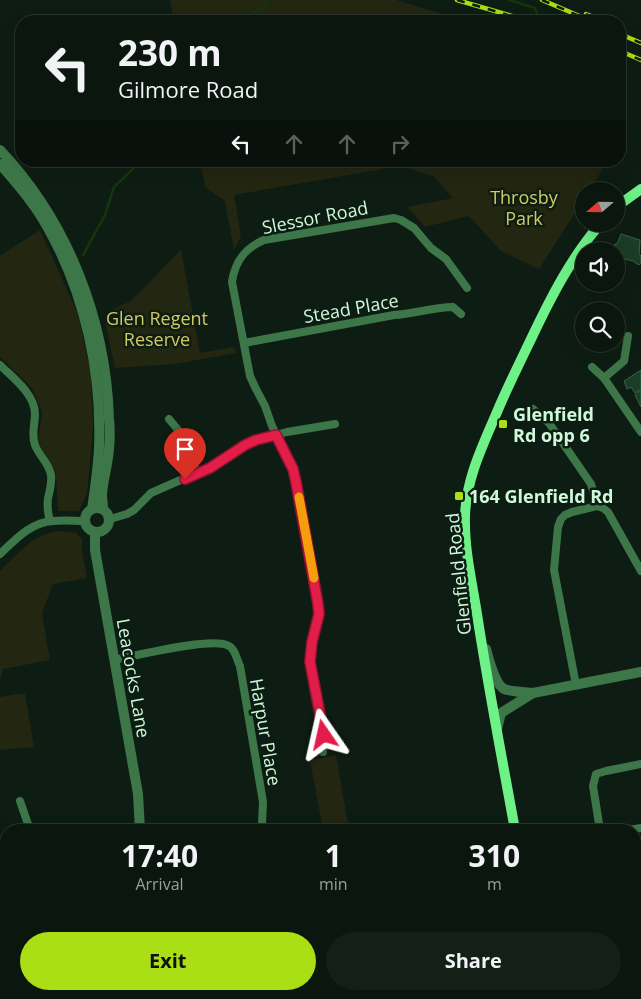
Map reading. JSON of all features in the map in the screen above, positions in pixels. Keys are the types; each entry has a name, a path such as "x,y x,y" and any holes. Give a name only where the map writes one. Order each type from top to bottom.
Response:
{"main road":[{"path":"625,201 641,189"},
{"name":"Glenfield Road","path":"514,824 468,556 465,518 466,499 485,440 504,395 550,300 571,262 594,232"}],"street":[{"path":"0,150 23,177 57,228 91,308 103,356 108,404 109,450 102,495 103,510"},
{"path":"0,164 33,204 48,228 64,260 83,312 93,357 99,417 97,476 92,509"},
{"name":"Slessor Road","path":"323,752 324,735 310,662 312,642 319,614 318,604 296,482 293,469 250,376 232,282 234,271 241,256 254,244 264,240 394,218 414,228 431,248 446,260 467,288"},
{"name":"Stead Place","path":"244,343 394,314 411,314 446,307 453,307 461,314"},
{"path":"604,378 624,361 628,336"},
{"path":"0,365 16,380 30,398 34,408 33,438 37,450 50,469 51,476 48,502 50,521"},
{"path":"592,367 604,378 641,432"},
{"path":"532,408 549,423 591,484 597,506"},
{"path":"168,419 179,431 198,474"},
{"path":"110,519 127,514 134,510 151,493 210,468 256,440 335,424"},
{"path":"576,685 554,570 558,527 561,519 572,512 597,506 603,508 608,512 641,571"},
{"path":"98,508 103,510 110,519 108,526 101,532 95,532 87,528 86,515 92,509 98,508"},
{"path":"0,554 24,533 42,523 50,521 85,521"},
{"name":"Leacocks Lane","path":"95,532 96,550 114,660 138,794 140,824"},
{"path":"479,628 498,684 505,689 533,693 641,672"},
{"name":"Harpur Place","path":"114,660 193,644 216,643 231,646 236,655 241,676 264,802 262,824"},
{"path":"497,729 501,714 533,693"},
{"path":"599,824 593,786 596,774 606,770 641,764"},
{"path":"20,801 28,824"}],"green space":[{"path":"170,0 396,0 447,15 173,15"},
{"name":"Throsby Park","path":"201,167 394,167 234,195 241,236 234,250 225,201 205,187"},
{"name":"Throsby Park","path":"403,167 604,167 595,182 575,182 575,213 539,269 501,251 469,216 425,227 407,207 453,198 433,176"},
{"path":"40,230 78,314 91,375 93,429 87,494 79,511 58,511 56,474 38,442 42,412 32,388 0,357 0,256"},
{"name":"Glen Regent Reserve","path":"181,250 200,353 234,347 236,353 174,364 115,368 104,318 108,311 131,301"},
{"path":"59,531 76,533 82,539 82,551 87,578 53,584 42,613 50,660 3,669 0,680 0,571 34,540"},
{"path":"25,693 34,747 0,750 0,697"},
{"path":"336,755 348,824 322,824 310,760"}],"building":[{"path":"621,234 640,240 639,254 641,256 641,263 639,265 625,259 625,242 618,242"},
{"path":"641,370 641,389 635,393 631,387 627,389 624,381"},
{"path":"641,390 641,407 635,395"}],"waterway":[{"path":"250,15 267,5 266,0"},
{"path":"509,0 535,8 538,15"},
{"path":"83,255 105,215 114,187 135,167"}],"railway":[{"path":"457,0 508,15"},
{"path":"542,0 577,15"},
{"path":"626,37 641,43"},
{"path":"626,54 641,60"}],"slow traffic":[{"path":"299,497 314,578"}],"place":[{"name":"Glenfield Rd opp 6","path":"503,424"},
{"name":"164 Glenfield Rd","path":"459,496"}],"route":[{"path":"185,479 210,468 256,440 276,435 282,445 293,469 296,482 318,604 319,614 310,652 310,662 324,735"}]}
